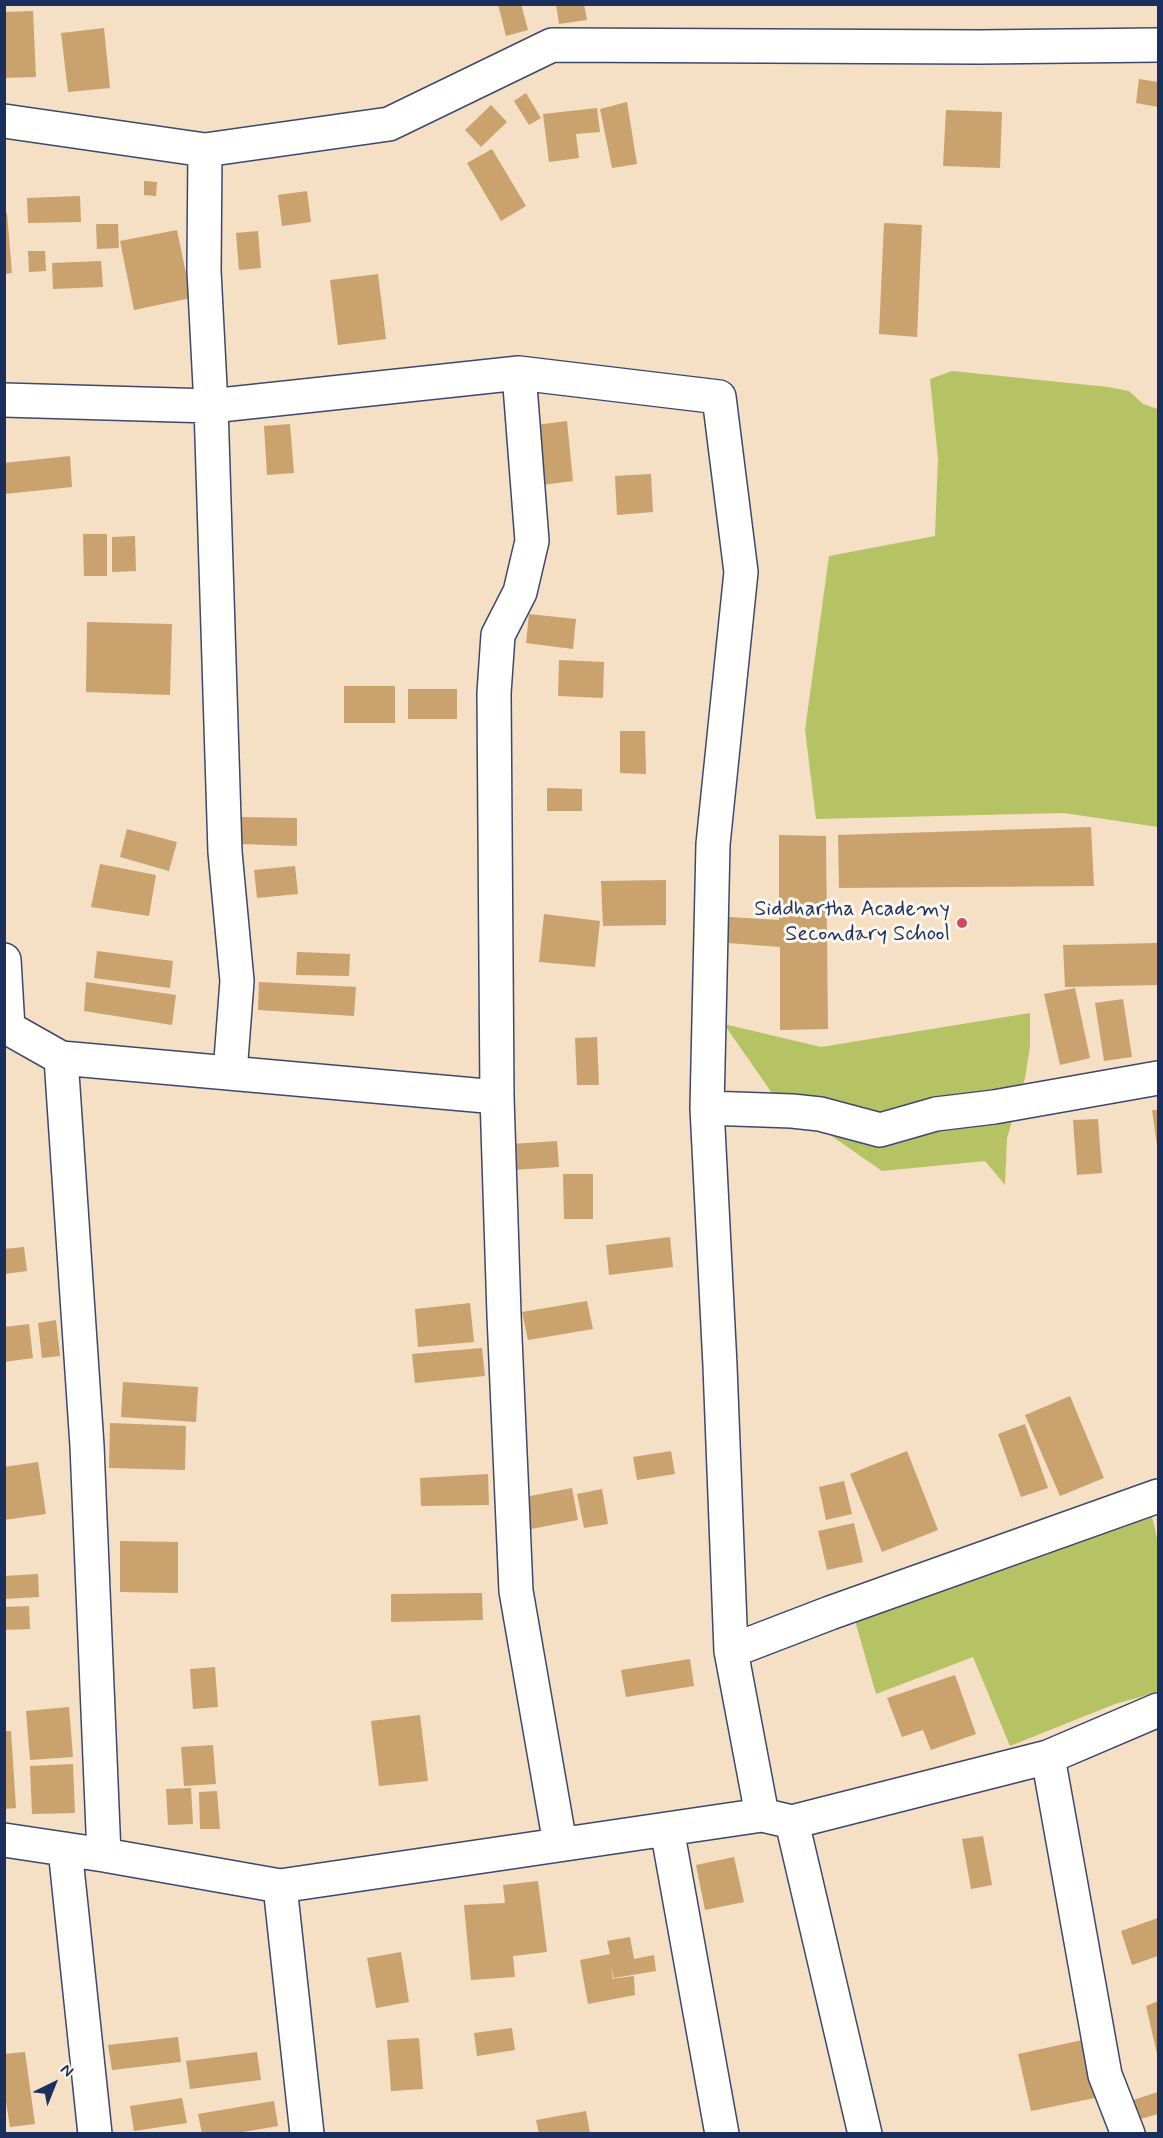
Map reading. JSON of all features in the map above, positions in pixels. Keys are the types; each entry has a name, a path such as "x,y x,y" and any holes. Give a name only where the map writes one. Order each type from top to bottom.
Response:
{"street":[{"path":"4,121 205,150 389,124 552,45 946,47 1158,45"},
{"path":"205,150 204,271 211,406 225,852 237,981 230,1073"},
{"path":"519,373 532,541 520,592 498,635 494,693 497,1097 516,1591 560,1844"},
{"path":"4,400 211,406 519,373 719,397 741,572 713,844 707,1108 720,1366 730,1651 865,2133"},
{"path":"4,960 8,1028 61,1058 497,1097"},
{"path":"61,1058 87,1446 104,1854"},
{"path":"707,1108 820,1114 880,1130 936,1114 994,1107 1158,1078"},
{"path":"730,1651 1158,1496"},
{"path":"4,1840 104,1854 280,1886 667,1829 777,1819 1048,1757 1158,1710"},
{"path":"1048,1757 1105,2075 1128,2133"},
{"path":"667,1829 722,2133"},
{"path":"65,1849 95,2133"},
{"path":"280,1886 308,2133"}],"green space":[{"path":"952,371 1108,387 1129,391 1143,404 1158,409 1158,827 1064,813 816,819 805,730 829,556 935,536 938,459 930,379"},
{"path":"1030,1013 1030,1046 1025,1078 1007,1138 1005,1185 985,1161 882,1171 774,1096 724,1024 821,1047"},
{"path":"1150,1509 1158,1542 1158,1692 1115,1704 1010,1746 973,1657 876,1694 852,1610"}],"building":[{"path":"498,4 521,4 528,30 506,36"},
{"path":"556,4 584,4 587,20 559,24"},
{"path":"33,11 36,77 4,78 4,12"},
{"path":"104,28 110,88 68,92 61,33"},
{"path":"1139,79 1158,82 1158,107 1136,103"},
{"path":"526,93 541,118 529,125 514,101"},
{"path":"627,102 637,164 612,168 600,109"},
{"path":"491,105 507,122 481,147 465,130"},
{"path":"597,108 600,132 576,134 579,158 549,162 543,114"},
{"path":"946,110 1002,112 1000,168 943,166"},
{"path":"492,149 526,206 501,221 467,163"},
{"path":"144,181 157,182 156,196 144,195"},
{"path":"307,191 311,222 282,226 278,195"},
{"path":"80,196 81,222 28,223 27,198"},
{"path":"4,213 7,213 12,273 4,274"},
{"path":"884,223 922,225 917,337 879,334"},
{"path":"96,224 118,224 119,248 97,249"},
{"path":"177,230 191,298 134,310 120,241"},
{"path":"258,231 261,268 239,270 236,233"},
{"path":"28,251 45,251 46,271 29,272"},
{"path":"101,261 103,287 53,289 52,263"},
{"path":"378,274 386,339 338,345 330,280"},
{"path":"567,421 573,481 542,485 536,425"},
{"path":"290,424 294,473 267,475 264,426"},
{"path":"70,456 72,487 4,494 4,463"},
{"path":"651,474 653,512 617,515 615,476"},
{"path":"83,534 107,534 107,576 84,576"},
{"path":"135,536 136,571 112,572 112,537"},
{"path":"529,614 576,619 573,649 526,643"},
{"path":"87,622 172,624 170,695 86,692"},
{"path":"559,660 604,662 603,698 558,696"},
{"path":"344,686 395,686 395,723 344,723"},
{"path":"408,689 457,689 457,719 408,719"},
{"path":"620,731 645,731 646,774 620,773"},
{"path":"547,788 582,789 582,811 547,811"},
{"path":"242,817 297,818 297,846 241,844"},
{"path":"1091,827 1094,886 839,888 838,835"},
{"path":"127,829 177,842 169,871 120,857"},
{"path":"779,835 826,836 828,1029 780,1030 780,947 728,943 729,917 779,920"},
{"path":"100,864 156,875 149,916 91,907"},
{"path":"295,866 298,894 257,898 254,870"},
{"path":"666,880 666,925 603,926 601,881"},
{"path":"544,914 600,921 595,967 539,962"},
{"path":"1158,943 1158,985 1065,987 1063,945"},
{"path":"97,951 173,961 170,988 94,978"},
{"path":"297,952 350,954 349,976 296,975"},
{"path":"86,982 176,995 172,1025 84,1011"},
{"path":"259,982 356,987 354,1016 258,1010"},
{"path":"1075,988 1090,1058 1060,1065 1044,994"},
{"path":"1123,999 1132,1057 1104,1061 1095,1003"},
{"path":"597,1037 599,1085 577,1085 575,1038"},
{"path":"1152,1110 1158,1110 1158,1145 1157,1145"},
{"path":"1098,1119 1102,1173 1077,1175 1073,1120"},
{"path":"557,1141 559,1167 513,1170 511,1144"},
{"path":"563,1174 593,1174 593,1219 564,1219"},
{"path":"670,1237 673,1267 609,1275 606,1245"},
{"path":"24,1247 27,1271 4,1274 4,1249"},
{"path":"587,1301 593,1329 528,1340 522,1312"},
{"path":"470,1303 474,1342 418,1347 415,1309"},
{"path":"56,1320 60,1356 42,1358 38,1323"},
{"path":"29,1324 33,1358 4,1362 4,1327"},
{"path":"482,1348 485,1376 415,1383 412,1354"},
{"path":"123,1382 198,1387 196,1422 121,1417"},
{"path":"1070,1396 1104,1478 1060,1496 1025,1415"},
{"path":"110,1423 186,1426 185,1470 109,1468"},
{"path":"1025,1424 1048,1488 1021,1497 998,1434"},
{"path":"671,1451 675,1474 637,1480 633,1457"},
{"path":"907,1451 938,1530 882,1552 850,1474"},
{"path":"38,1462 46,1514 4,1520 4,1467"},
{"path":"488,1474 489,1505 421,1506 420,1478"},
{"path":"844,1481 852,1514 826,1520 819,1487"},
{"path":"572,1488 578,1520 531,1529 525,1497"},
{"path":"602,1489 608,1524 584,1528 577,1494"},
{"path":"854,1523 863,1562 827,1570 818,1531"},
{"path":"120,1541 178,1542 178,1593 120,1592"},
{"path":"38,1574 39,1597 4,1599 4,1576"},
{"path":"482,1593 483,1620 391,1622 391,1594"},
{"path":"29,1606 30,1629 4,1630 4,1607"},
{"path":"690,1659 694,1686 626,1697 621,1670"},
{"path":"215,1667 218,1707 193,1709 190,1669"},
{"path":"955,1675 976,1734 931,1750 923,1730 902,1737 887,1698"},
{"path":"69,1707 73,1757 30,1760 26,1711"},
{"path":"420,1715 428,1781 379,1786 371,1721"},
{"path":"4,1731 11,1731 16,1808 4,1809"},
{"path":"213,1745 216,1784 184,1786 181,1747"},
{"path":"73,1764 75,1813 32,1814 30,1766"},
{"path":"191,1788 193,1824 168,1825 166,1789"},
{"path":"217,1791 220,1829 200,1829 199,1792"},
{"path":"983,1836 992,1885 971,1889 962,1839"},
{"path":"734,1857 744,1902 705,1910 696,1865"},
{"path":"538,1881 547,1952 513,1956 515,1977 471,1980 464,1905 505,1903 503,1885"},
{"path":"1158,1918 1158,1956 1132,1965 1121,1931"},
{"path":"630,1937 634,1959 654,1955 656,1971 614,1978 611,1967 613,1978 611,1979 634,1976 635,1995 588,2004 580,1960 610,1954 607,1941"},
{"path":"401,1952 409,2002 376,2008 367,1958"},
{"path":"1158,2001 1158,2058 1146,2006"},
{"path":"512,2028 515,2050 477,2056 474,2033"},
{"path":"178,2037 181,2062 112,2070 108,2045"},
{"path":"419,2038 423,2089 391,2091 387,2040"},
{"path":"1087,2039 1100,2097 1031,2111 1018,2054"},
{"path":"25,2052 35,2124 10,2127 4,2089 4,2054"},
{"path":"257,2052 261,2080 190,2089 186,2061"},
{"path":"1158,2092 1158,2114 1130,2122 1124,2103"},
{"path":"182,2098 187,2123 134,2131 130,2106"},
{"path":"274,2101 278,2126 232,2134 202,2134 198,2114"},
{"path":"586,2111 590,2133 539,2134 536,2120"}],"place":[{"name":"Siddhartha Academy Secondary School","path":"962,923"}]}
